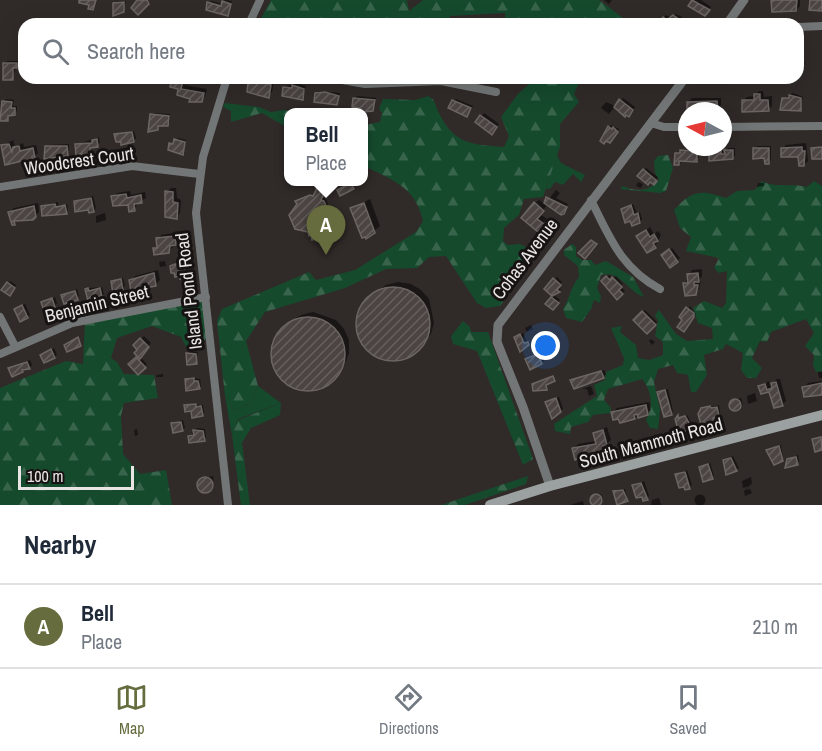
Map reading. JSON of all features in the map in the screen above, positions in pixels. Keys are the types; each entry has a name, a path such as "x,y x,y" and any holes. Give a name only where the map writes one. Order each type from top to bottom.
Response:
{"main road":[{"name":"South Mammoth Road","path":"490,505 550,486 822,415"}],"street":[{"path":"252,18 260,0"},
{"path":"731,18 744,0"},
{"path":"804,27 822,26"},
{"name":"Island Pond Road","path":"225,84 199,174 196,213 228,505"},
{"path":"456,84 496,92"},
{"name":"Cohas Avenue","path":"550,486 496,333 502,317 680,84"},
{"path":"651,123 664,128 678,127"},
{"path":"732,127 822,126"},
{"name":"Woodcrest Court","path":"0,187 132,166 199,174"},
{"path":"591,200 620,256 641,279 660,289"},
{"name":"Benjamin Street","path":"0,354 72,323 206,297"},
{"path":"0,317 15,346"}],"green space":[{"path":"271,0 407,0 409,11 423,0 599,0 623,18 505,18 505,13 450,16 450,18 261,18"},
{"path":"529,84 578,84 574,94 579,102 560,124 560,147 543,197 524,199 519,215 504,228 503,241 508,245 520,244 526,247 526,255 519,278 500,306 486,308 477,303 446,256 429,257 417,268 386,269 345,288 265,312 246,341 258,386 250,404 234,410 225,396 217,321 222,309 309,272 316,280 355,270 416,232 423,221 420,209 409,192 368,168 368,124 380,122 382,113 379,109 383,99 415,100 428,96 433,100 450,131 457,137 482,145 504,147 509,136 501,117 518,94"},
{"path":"225,103 259,107 271,112 284,110 284,126 262,113 231,122 231,111 223,107"},
{"path":"557,155 561,163 585,175 581,182 573,174 563,185 555,182 550,189 546,189"},
{"path":"668,155 673,168 666,191 660,193 620,189 623,186 642,190 651,187 659,180 655,173 654,161 658,156"},
{"path":"762,181 807,187 814,181 822,186 822,371 816,372 813,365 814,355 805,346 814,333 806,319 771,332 767,342 760,341 752,358 762,368 756,378 747,378 741,370 743,353 726,344 723,349 704,355 707,375 696,392 691,392 688,375 677,373 673,365 658,369 654,382 660,410 658,429 650,428 646,420 651,399 642,379 608,389 604,400 611,408 610,413 593,415 588,422 571,427 570,434 555,431 554,424 597,396 594,385 605,380 606,372 623,365 624,358 611,328 622,326 620,332 636,345 638,358 649,360 663,355 663,342 655,336 658,321 655,315 659,310 676,334 687,341 713,339 712,328 698,323 693,308 704,301 722,308 726,303 727,271 719,273 714,268 719,258 686,251 691,237 680,228 674,210 687,198 698,193 726,198 737,191 755,190"},
{"path":"572,244 576,247 576,256 582,260 591,260 595,265 606,261 633,277 644,297 614,275 601,275 597,288 601,296 600,303 594,300 582,322 566,318 563,309 579,277 578,266 564,255 564,250"},
{"path":"206,297 210,333 203,342 186,347 181,337 152,326 117,338 111,358 117,362 124,374 154,375 158,398 124,403 121,416 123,454 140,474 166,470 172,505 0,505 0,388 66,361 83,364 85,320"},
{"path":"463,321 470,327 471,332 488,332 533,459 523,465 477,351 453,344 451,336"},
{"path":"258,386 281,403 238,419 232,435 225,396 234,410 250,404"},
{"path":"281,403 280,415 251,428 242,443 250,505 241,505 232,435 238,420"},
{"path":"528,476 526,484 465,505 441,505"}],"building":[{"path":"79,0 96,0 93,10 88,9 89,5 79,3"},
{"path":"137,0 147,0 149,4 138,15 131,8"},
{"path":"692,0 710,10 705,16 688,6"},
{"path":"771,0 797,0 796,11 772,12"},
{"path":"810,0 822,0 822,11 809,10"},
{"path":"222,1 231,4 228,16 206,10 207,2 221,6"},
{"path":"124,2 124,12 113,16 113,3"},
{"path":"3,63 17,63 17,68 13,68 13,80 3,80"},
{"path":"171,84 182,84 181,89 204,93 202,102 189,102 190,99 177,95 178,89 170,87"},
{"path":"248,84 271,85 269,98 247,92"},
{"path":"292,85 304,89 303,100 282,96 283,87 292,88"},
{"path":"325,92 339,96 337,105 314,102 315,93"},
{"path":"754,94 760,94 760,100 768,100 769,111 742,112 742,100 754,100"},
{"path":"789,95 801,98 801,111 780,110 782,98 789,98"},
{"path":"353,98 375,100 373,111 368,112 368,108 352,107"},
{"path":"619,99 633,110 629,117 626,115 625,117 614,107"},
{"path":"452,100 471,108 467,117 448,108"},
{"path":"2,101 12,102 11,108 15,108 15,115 8,116 8,121 0,121"},
{"path":"150,114 169,116 168,126 158,126 158,130 148,132"},
{"path":"480,115 497,127 492,135 475,122"},
{"path":"608,126 618,132 610,143 606,141 604,144 600,141"},
{"path":"132,132 134,142 121,145 121,142 116,142 114,134"},
{"path":"97,139 98,147 90,148 90,153 76,155 75,144 92,143 92,140"},
{"path":"174,139 185,142 183,155 168,150 169,143 173,144"},
{"path":"9,144 12,152 13,147 19,146 20,151 33,148 35,158 5,165 1,145"},
{"path":"45,146 67,146 68,156 44,159"},
{"path":"802,147 802,151 805,151 804,166 799,166 798,157 781,157 781,148"},
{"path":"822,147 822,159 812,159 811,148"},
{"path":"753,148 769,148 769,164 765,164 764,158 753,159"},
{"path":"733,150 733,159 709,161 709,156 732,156"},
{"path":"675,153 678,153 678,156 697,156 697,162 679,161 679,165 674,165"},
{"path":"643,169 657,181 654,185 650,182 648,185 637,176"},
{"path":"318,186 326,189 321,200 324,201 330,216 322,226 324,230 320,231 323,231 325,236 312,240 311,235 295,229 289,215 297,204 295,201 313,196"},
{"path":"345,186 352,186 354,189 340,196 337,190"},
{"path":"165,191 173,192 173,202 178,203 177,219 165,217"},
{"path":"126,194 127,198 141,195 142,203 134,204 135,211 129,212 128,205 113,206 111,196"},
{"path":"546,197 567,207 564,214 561,215 544,203"},
{"path":"91,198 94,212 89,213 88,210 75,212 74,201"},
{"path":"534,202 544,211 537,219 544,224 538,232 521,218"},
{"path":"364,203 375,233 366,239 362,238 350,208"},
{"path":"55,204 56,207 65,205 67,214 42,216 41,206"},
{"path":"631,205 634,215 638,213 640,223 632,226 630,221 625,223 621,209"},
{"path":"34,206 36,217 33,220 14,221 15,225 12,225 8,212"},
{"path":"646,230 650,237 654,234 658,241 653,243 656,248 647,253 636,236"},
{"path":"175,236 176,245 170,246 169,253 154,255 153,248 157,248 156,238"},
{"path":"591,240 597,244 585,259 578,253"},
{"path":"669,249 678,262 670,268 661,255"},
{"path":"175,264 185,266 185,278 180,279 180,276 175,277 174,273 171,273 170,266"},
{"path":"154,273 156,286 131,291 129,280"},
{"path":"698,273 699,282 694,282 694,285 698,285 696,295 685,296 683,283 688,283 687,274"},
{"path":"606,276 610,280 612,277 622,287 619,290 623,294 617,300 601,281"},
{"path":"553,278 561,285 557,290 560,292 552,296 544,289"},
{"path":"121,279 123,290 113,294 111,281"},
{"path":"7,282 15,288 10,296 1,290"},
{"path":"393,287 407,290 419,298 427,310 430,324 427,338 419,350 407,358 393,361 379,358 367,350 359,338 356,324 359,310 367,298 379,290"},
{"path":"88,288 89,291 100,288 102,297 88,301 85,289"},
{"path":"75,291 78,300 64,304 61,295"},
{"path":"551,297 559,303 553,310 545,304"},
{"path":"52,298 55,307 44,311 41,302"},
{"path":"22,305 28,318 20,322 14,309"},
{"path":"686,307 694,313 694,317 684,332 677,327 682,320 679,317"},
{"path":"642,311 656,325 647,334 633,320"},
{"path":"308,317 322,320 334,328 342,340 345,354 342,368 334,380 322,388 308,391 294,388 282,380 274,368 271,354 274,340 282,328 294,320"},
{"path":"520,334 524,343 528,342 529,345 520,352 514,337"},
{"path":"78,337 81,346 67,352 64,345"},
{"path":"140,338 149,347 140,359 134,353 137,350 133,345"},
{"path":"51,349 55,358 44,363 40,355"},
{"path":"186,353 196,354 197,364 187,365"},
{"path":"538,354 542,364 530,370 525,359"},
{"path":"136,357 146,368 138,375 128,364"},
{"path":"27,362 30,369 22,370 23,372 12,377 8,368"},
{"path":"601,371 604,378 574,389 570,380"},
{"path":"553,376 555,381 546,385 547,390 533,391 532,384"},
{"path":"194,378 194,381 198,381 200,389 186,391 185,379"},
{"path":"776,382 783,406 774,408 769,392 761,394 758,386 765,384 767,390 772,388 771,383"},
{"path":"822,383 822,395 804,397 802,387"},
{"path":"665,390 672,415 664,417 657,392"},
{"path":"556,398 561,412 552,419 545,402"},
{"path":"737,399 741,405 737,411 733,411 729,403"},
{"path":"196,404 196,407 201,406 203,416 192,418 191,411 185,412 184,405"},
{"path":"646,405 648,415 638,418 637,414 634,415 635,419 620,423 618,419 613,420 611,412"},
{"path":"710,406 711,408 717,407 719,416 713,418 714,421 701,424 698,414 701,408"},
{"path":"678,415 678,418 685,416 689,423 688,431 679,433 675,419"},
{"path":"181,422 183,431 173,433 171,423"},
{"path":"193,430 203,431 205,441 189,443 188,436 194,435"},
{"path":"603,430 607,445 603,446 604,449 575,460 572,448 596,444 593,433"},
{"path":"821,437 822,450 815,452 812,439"},
{"path":"779,446 783,461 774,465 766,450"},
{"path":"796,457 798,465 785,468 787,459"},
{"path":"731,458 737,471 726,475 723,460"},
{"path":"708,464 713,479 703,482 699,467"},
{"path":"685,472 690,489 685,490 684,487 679,488 675,474"},
{"path":"205,477 213,485 205,493 197,485"},
{"path":"641,483 648,500 643,501 642,497 636,498 632,485"},
{"path":"623,490 628,501 617,505 613,491"},
{"path":"594,494 602,498 599,505 593,505 590,502"}],"place":[{"name":"Bell","path":"326,255"}]}
